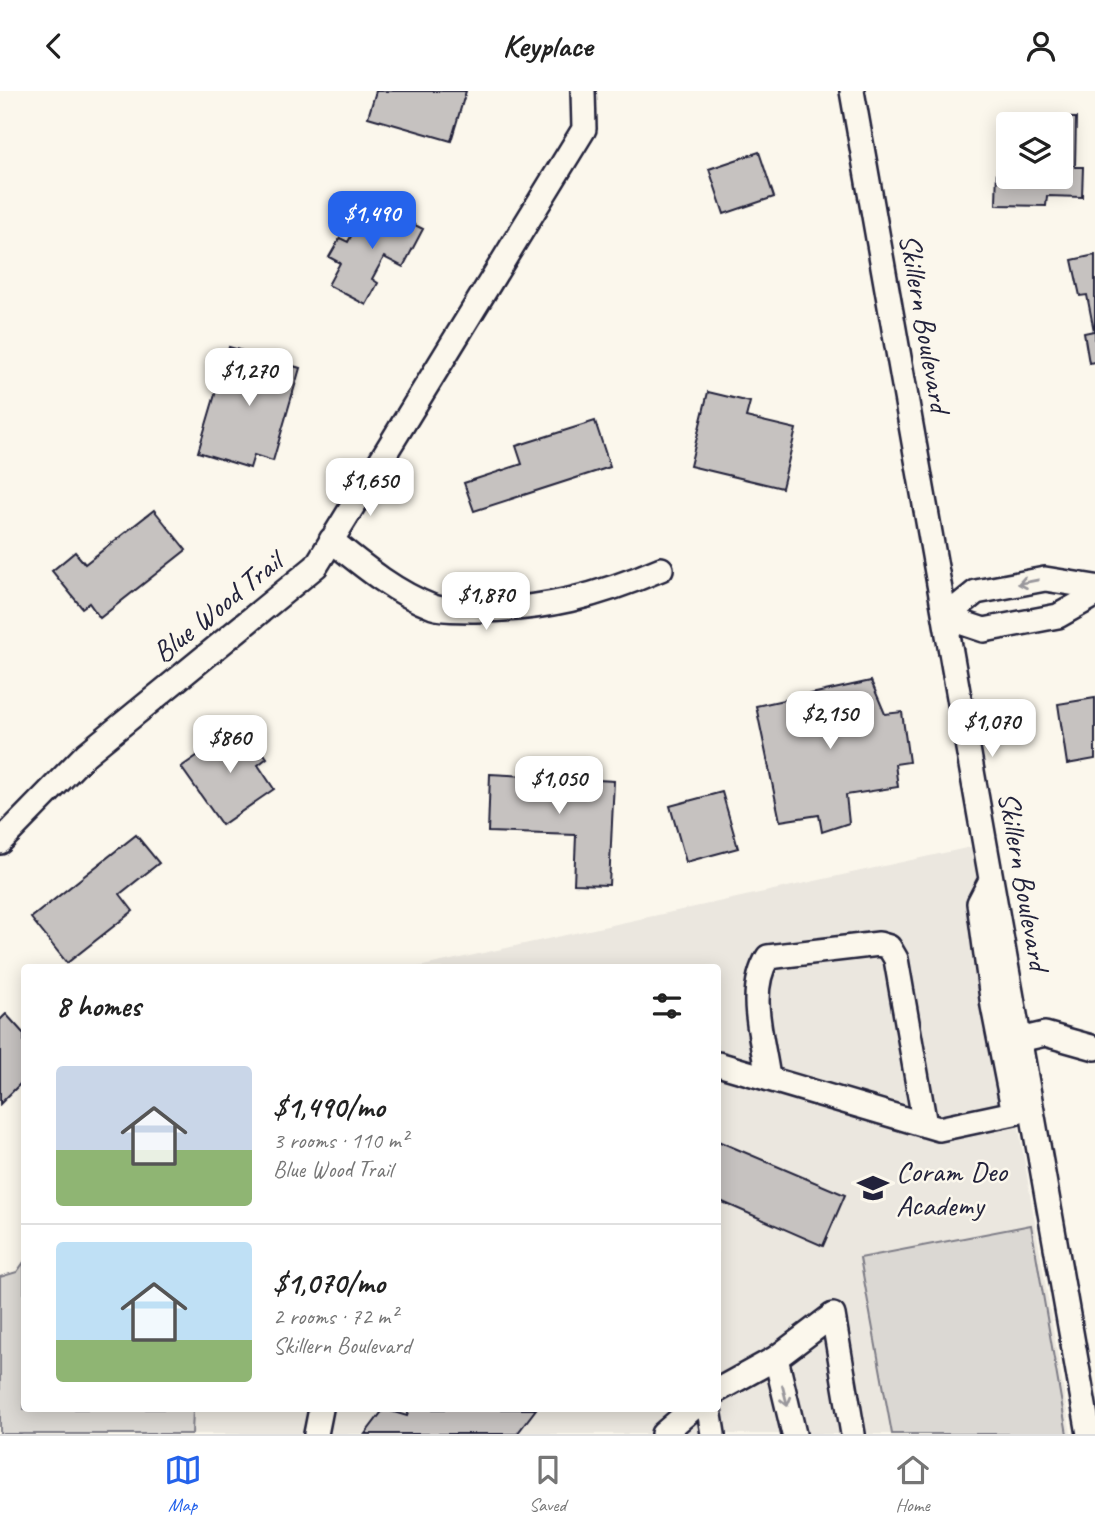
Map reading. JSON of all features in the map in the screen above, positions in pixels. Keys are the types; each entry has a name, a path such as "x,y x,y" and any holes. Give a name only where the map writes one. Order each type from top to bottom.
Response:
{"street":[{"name":"Blue Wood Trail","path":"0,842 86,754 316,566 584,129 583,91"},
{"name":"Skillern Boulevard","path":"852,91 991,880 1010,1042 1089,1434"},
{"path":"331,540 374,575 436,608 508,610 557,603 610,591 661,569"},
{"path":"945,617 981,591 1045,579 1095,587"},
{"path":"945,617 984,630 1058,616 1095,595"},
{"path":"768,1078 756,992 758,974 768,957 879,944 889,947 896,959 925,1125"},
{"path":"721,1065 939,1129 1014,1113 1010,1042 1045,1034 1095,1048"},
{"path":"721,1388 776,1357 834,1315 853,1434"},
{"path":"776,1357 794,1434"},
{"path":"316,1434 320,1412"},
{"path":"663,1434 689,1412"},
{"path":"709,1412 713,1434"}],"shaded area":[{"name":"Coram Deo Academy","path":"971,847 1071,1434 192,1434 193,1412 721,1412 721,964 432,964"},
{"path":"1031,1225 1067,1434 892,1434 860,1258"},
{"path":"21,1266 21,1412 193,1412 192,1434 0,1434 0,1277 17,1272"}],"building":[{"path":"376,91 466,91 451,141 368,117"},
{"path":"1073,118 1076,118 1075,167 1083,167 1082,197 1047,196 1046,206 996,205 996,189 1073,189"},
{"path":"759,152 774,197 724,214 709,169"},
{"path":"369,202 423,229 403,267 384,257 372,279 378,283 366,305 328,285 340,263 329,257 340,238 348,242"},
{"path":"1095,255 1095,362 1089,363 1084,333 1094,331 1087,295 1080,296 1072,260"},
{"path":"229,347 300,368 273,461 254,455 250,468 198,452"},
{"path":"708,392 750,402 746,417 796,429 782,488 690,466"},
{"path":"595,421 610,467 474,511 464,483 522,464 516,446"},
{"path":"154,510 186,550 100,618 89,603 82,608 52,571 75,552 85,564"},
{"path":"871,681 885,714 902,712 909,762 895,764 898,787 846,795 849,823 822,832 819,815 780,821 756,706"},
{"path":"1095,698 1095,759 1067,764 1058,704"},
{"path":"243,724 267,758 258,765 274,789 222,825 181,767"},
{"path":"490,774 614,781 609,885 574,884 576,835 488,832"},
{"path":"722,792 738,848 686,862 670,806"},
{"path":"136,835 159,863 120,894 133,911 67,963 31,918"},
{"path":"6,1014 21,1031 21,1083 0,1104 0,1020"},
{"path":"721,1142 845,1195 823,1246 721,1201"},
{"path":"382,1412 407,1416 408,1412 534,1412 517,1434 365,1434"}],"place":[{"name":"Coram Deo Academy","path":"873,1188"}]}
